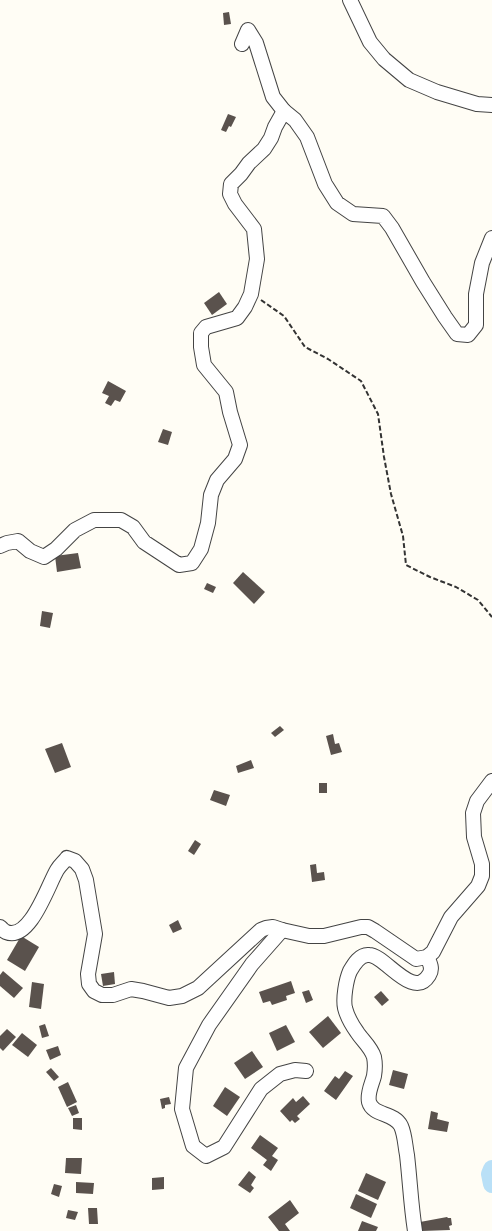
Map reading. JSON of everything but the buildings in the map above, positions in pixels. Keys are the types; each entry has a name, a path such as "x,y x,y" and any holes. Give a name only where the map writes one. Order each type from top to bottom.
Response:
{"street":[{"path":"350,0 370,42 384,59 409,80 438,92 477,104 492,105"},
{"path":"242,44 248,30 256,42 273,97 284,111 295,120 307,137 325,184 337,203 353,214 383,216 457,334 468,335 476,325 476,294 482,263 492,238"},
{"path":"0,546 7,542 18,541 30,551 44,557 56,549 75,530 94,520 121,520 133,527 144,542 179,565 192,563 201,549 208,523 210,495 217,480 235,459 240,445 226,392 204,365 201,347 202,333 206,327 237,318 252,294 257,259 254,230 234,204 230,194 232,184 249,163 264,149 284,111"},
{"path":"0,927 6,932 15,933 24,929 32,919 58,868 67,858 75,861 82,869 86,880 95,934 88,974 89,984 94,991 102,995 113,995 131,989 169,998 182,996 198,988 261,930 273,927 309,936 324,936 360,926 368,927 416,959 427,957 433,952 451,918 478,886 482,876 482,864 474,837 473,813 477,801 492,781"},
{"path":"282,930 252,964 209,1025 186,1068 182,1109 193,1146 206,1156 224,1147 261,1089 280,1074 295,1070 306,1070"},
{"path":"414,1231 404,1135 400,1123 393,1117 376,1111 370,1104 368,1097 374,1074 374,1057 351,1023 345,1008 344,996 349,974 356,961 366,954 375,956 403,978 412,982 426,979 431,972 427,957"}],"path":[{"path":"252,294 284,316 305,347 361,380 378,414 391,494 403,536 406,565 456,587 478,600 492,617"}],"waterway":[{"path":"492,1169 490,1174 492,1184"}]}
